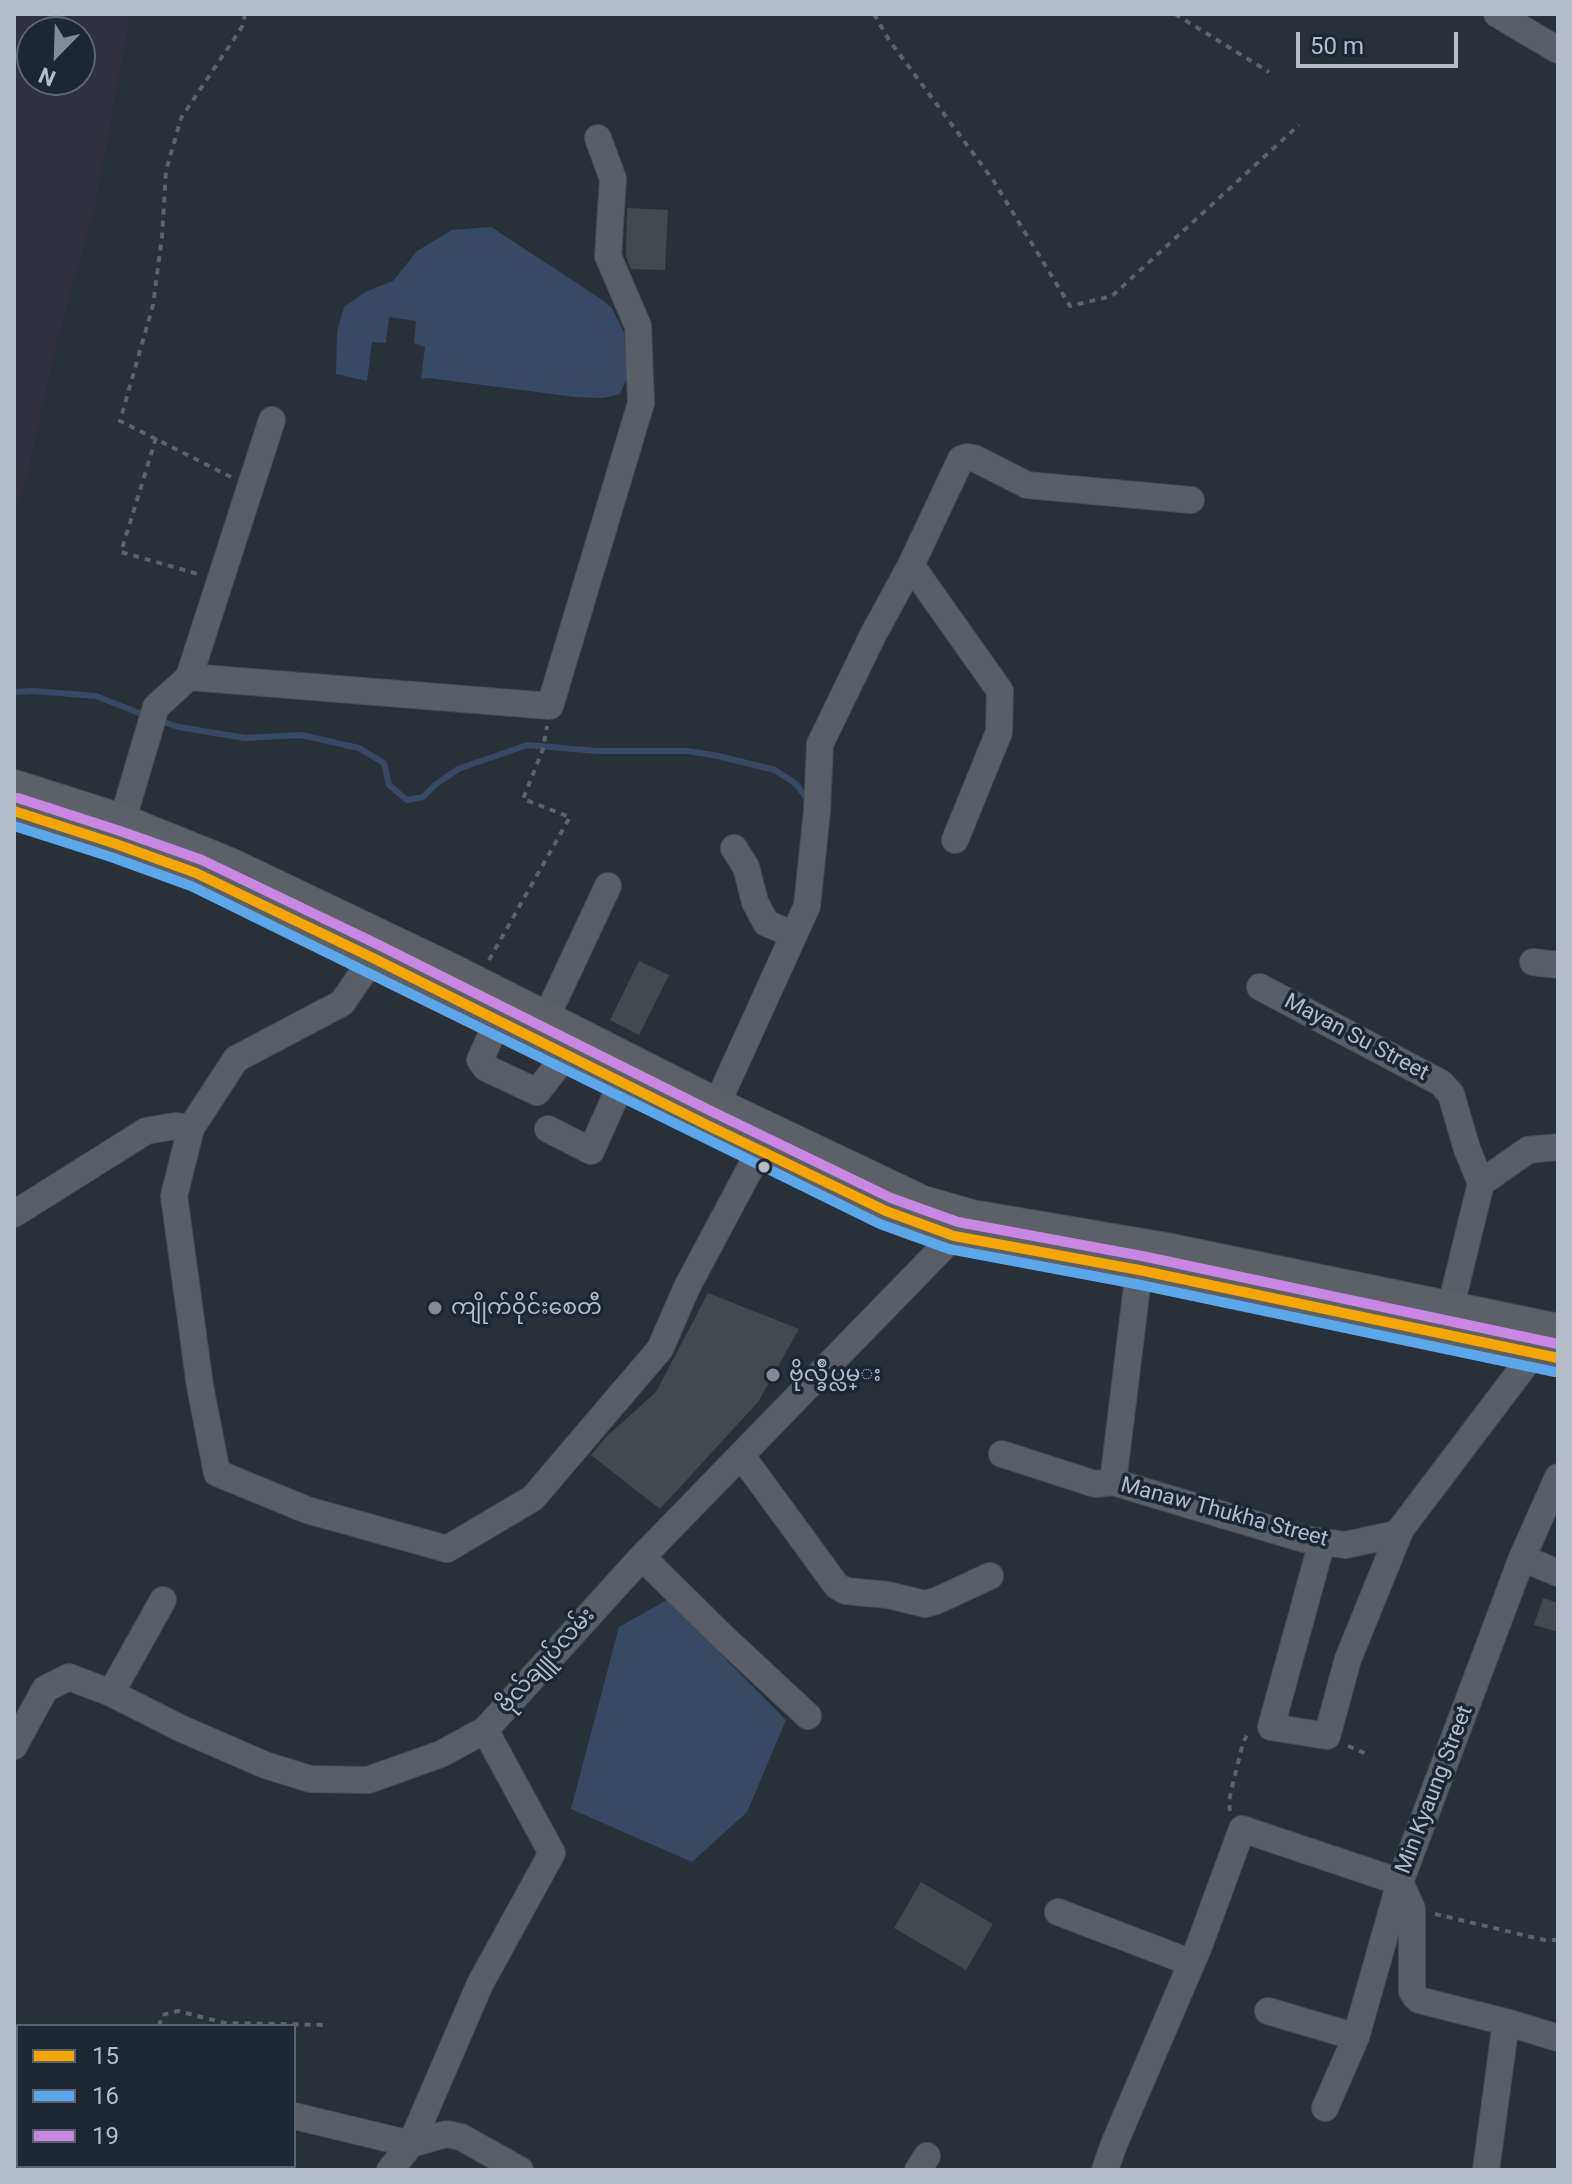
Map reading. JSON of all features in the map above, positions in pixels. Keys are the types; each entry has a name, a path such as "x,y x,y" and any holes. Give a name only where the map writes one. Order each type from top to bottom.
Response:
{"main road":[{"path":"14,786 118,832 498,1020 540,1028 717,1104 923,1202 1140,1258 1447,1320 1558,1330"},
{"path":"14,811 118,832 230,864 476,983 540,1028 566,1055 886,1211 954,1236 1140,1258"},
{"path":"1447,1320 1546,1355"}],"street":[{"path":"1497,14 1558,50"},
{"path":"189,677 550,706 641,403 638,326 608,256 613,179 598,138"},
{"path":"118,832 156,707 189,677 272,420"},
{"path":"717,1104 807,906 820,744 961,459 974,458 1027,485 1191,500"},
{"path":"911,565 1000,691 999,732 955,840"},
{"path":"734,848 746,867 755,902 766,923 794,935"},
{"path":"540,1028 608,886"},
{"path":"373,958 342,1003 236,1059 191,1128 174,1196 200,1386 217,1473 307,1510 447,1549 533,1498 660,1349 687,1287 760,1150"},
{"name":"Mayan Su Street","path":"1260,987 1441,1083 1451,1094 1467,1149 1481,1183"},
{"path":"498,1020 480,1060 486,1068 537,1092 566,1055"},
{"path":"548,1129 591,1151 622,1082"},
{"path":"14,1214 146,1131 175,1126 191,1128"},
{"path":"1447,1320 1481,1183 1528,1150 1558,1147"},
{"name":"ဗိုလ်ချူပ်လမ်း","path":"390,2170 411,2144 480,1984 552,1853 485,1730 642,1557 954,1236"},
{"path":"1113,1482 1140,1258"},
{"path":"1322,1542 1271,1727 1327,1736 1348,1659 1400,1531 1546,1355"},
{"name":"Manaw Thukha Street","path":"1002,1454 1095,1484 1113,1482 1322,1542 1345,1545 1400,1531"},
{"path":"741,1455 837,1586 846,1591 888,1595 925,1604 990,1576"},
{"name":"Min Kyaung Street","path":"1325,2108 1356,2037 1400,1882 1522,1558 1558,1477"},
{"path":"642,1557 808,1716"},
{"path":"1522,1558 1558,1573"},
{"path":"111,1693 163,1600"},
{"path":"14,1746 45,1689 69,1677 111,1693 180,1728 265,1765 310,1779 368,1780 441,1754 485,1730"},
{"path":"1105,2170 1192,1963 1242,1829 1400,1882 1412,1909 1412,1991 1419,2000 1558,2038"},
{"path":"1058,1912 1192,1963"},
{"path":"1268,2011 1356,2037"},
{"path":"1486,2170 1506,2022"},
{"path":"296,2116 411,2144 446,2134 461,2137 520,2170"}],"path":[{"path":"245,14 242,27 181,118 166,171 153,305 120,421 250,486"},
{"path":"874,14 889,40 993,180 1070,306 1112,296 1299,125"},
{"path":"1175,14 1269,72"},
{"path":"156,438 121,552 220,581"},
{"path":"476,983 570,817 523,799 543,749 550,706"},
{"path":"1242,1829 1234,1821 1229,1801 1243,1743 1252,1728 1271,1727"},
{"path":"1412,1909 1544,1940 1558,1940"},
{"path":"160,2024 162,2015 178,2011 225,2023 276,2024"},
{"path":"296,2024 326,2025"}],"shaded area":[{"path":"14,14 130,14 96,203 56,345 27,475 14,518"}],"water":[{"path":"491,227 612,308 629,343 628,375 620,394 603,398 575,397 421,379 425,347 414,343 416,321 389,317 386,343 372,342 367,381 336,374 337,332 344,307 365,292 393,281 417,251 452,230"},
{"path":"667,1600 786,1720 747,1812 692,1862 571,1809 619,1627"}],"building":[{"path":"627,208 668,210 665,270 631,269 626,257"},
{"path":"639,961 669,975 639,1035 610,1020"},
{"path":"708,1293 799,1329 758,1402 660,1509 591,1455 607,1436 656,1392"},
{"path":"1543,1598 1558,1603 1558,1632 1534,1625"},
{"path":"921,1882 993,1924 966,1970 894,1928"}],"waterway":[{"path":"14,692 96,696 147,716"},
{"path":"157,720 179,727 245,738 301,735 359,748 384,763 389,785 407,800 423,797 458,769 527,745 597,751 688,751 718,756 775,770 796,784 807,799 807,804"}],"transit line":[{"name":"19","path":"18,798 202,860 891,1198 958,1222 1142,1256 1558,1344"},
{"name":"15","path":"14,811 196,873 886,1211 954,1236 1139,1270 1558,1358"},
{"name":"16","path":"14,826 191,886 880,1224 949,1249 1136,1284 1555,1372"}],"place":[{"name":"ကျိုက်ဝိုင်းစေတီ","path":"435,1308"},
{"name":"ဗိုလ္ခ်ဳပ္လမ္း","path":"773,1375"}]}
